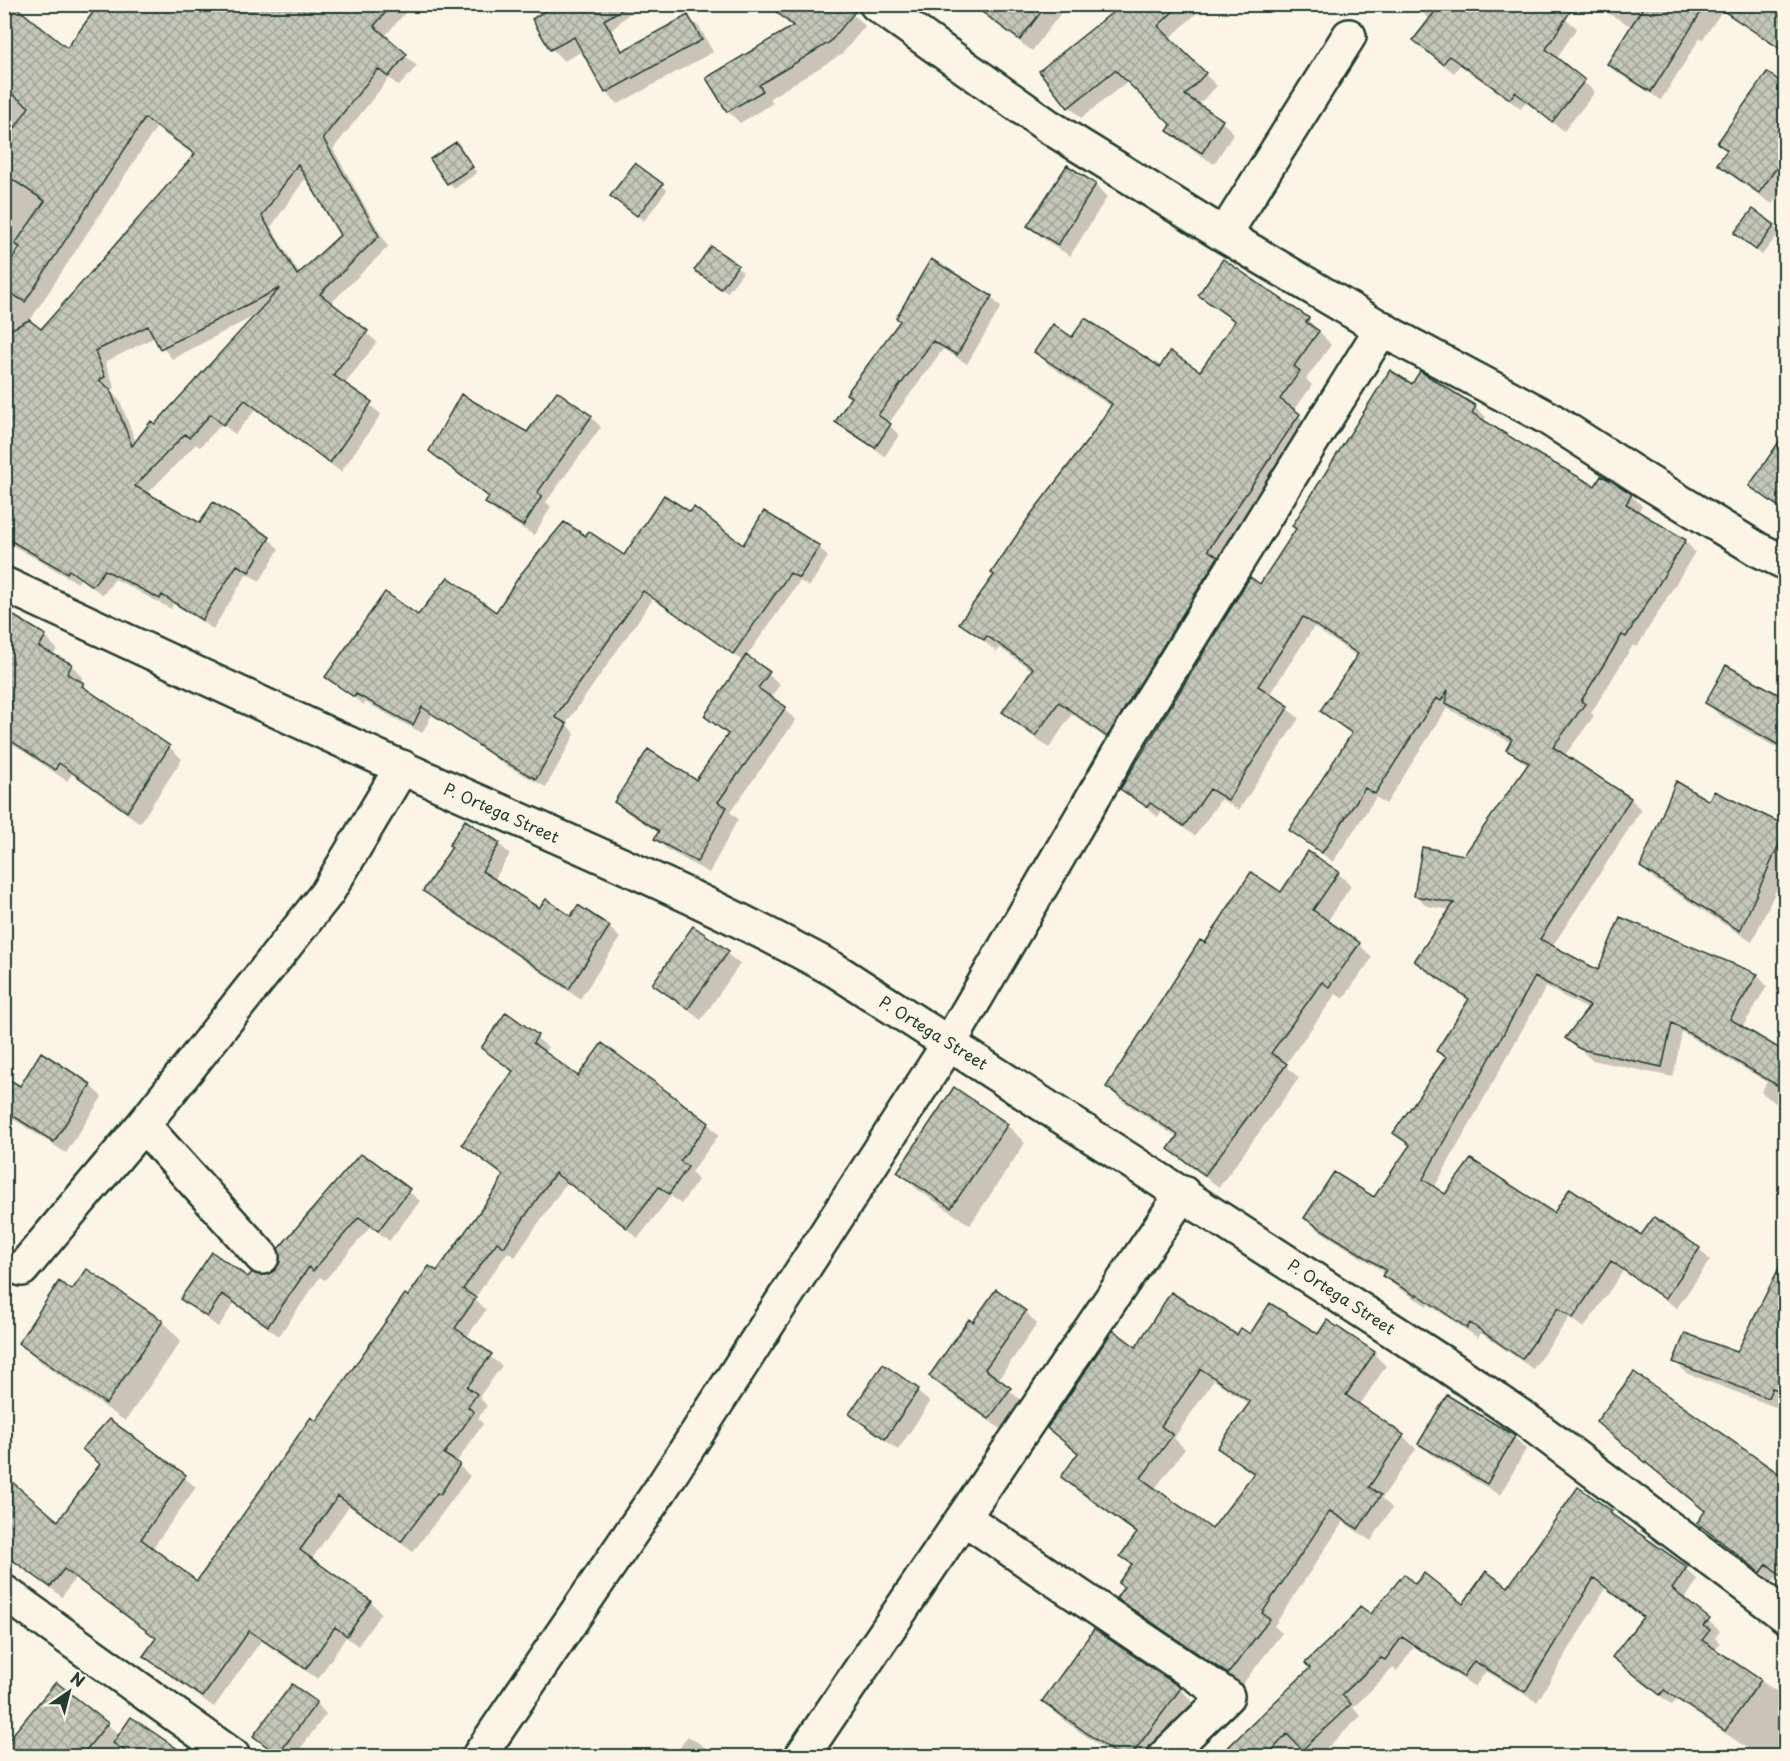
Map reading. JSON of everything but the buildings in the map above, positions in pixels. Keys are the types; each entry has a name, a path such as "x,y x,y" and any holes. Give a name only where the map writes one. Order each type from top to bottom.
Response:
{"street":[{"path":"876,4 1048,126 1224,236 1382,328 1548,418 1726,531 1785,563"},
{"path":"1224,236 1349,36"},
{"path":"479,1756 661,1489 950,1042 1126,741 1382,328"},
{"name":"P. Ortega Street","path":"4,584 761,929 835,970 1183,1193 1526,1420 1785,1616"},
{"path":"22,1269 143,1125 327,893 402,767"},
{"path":"143,1125 262,1257"},
{"path":"802,1756 1183,1193"},
{"path":"964,1518 1227,1696 1165,1756"},
{"path":"4,1592 233,1756"}]}
